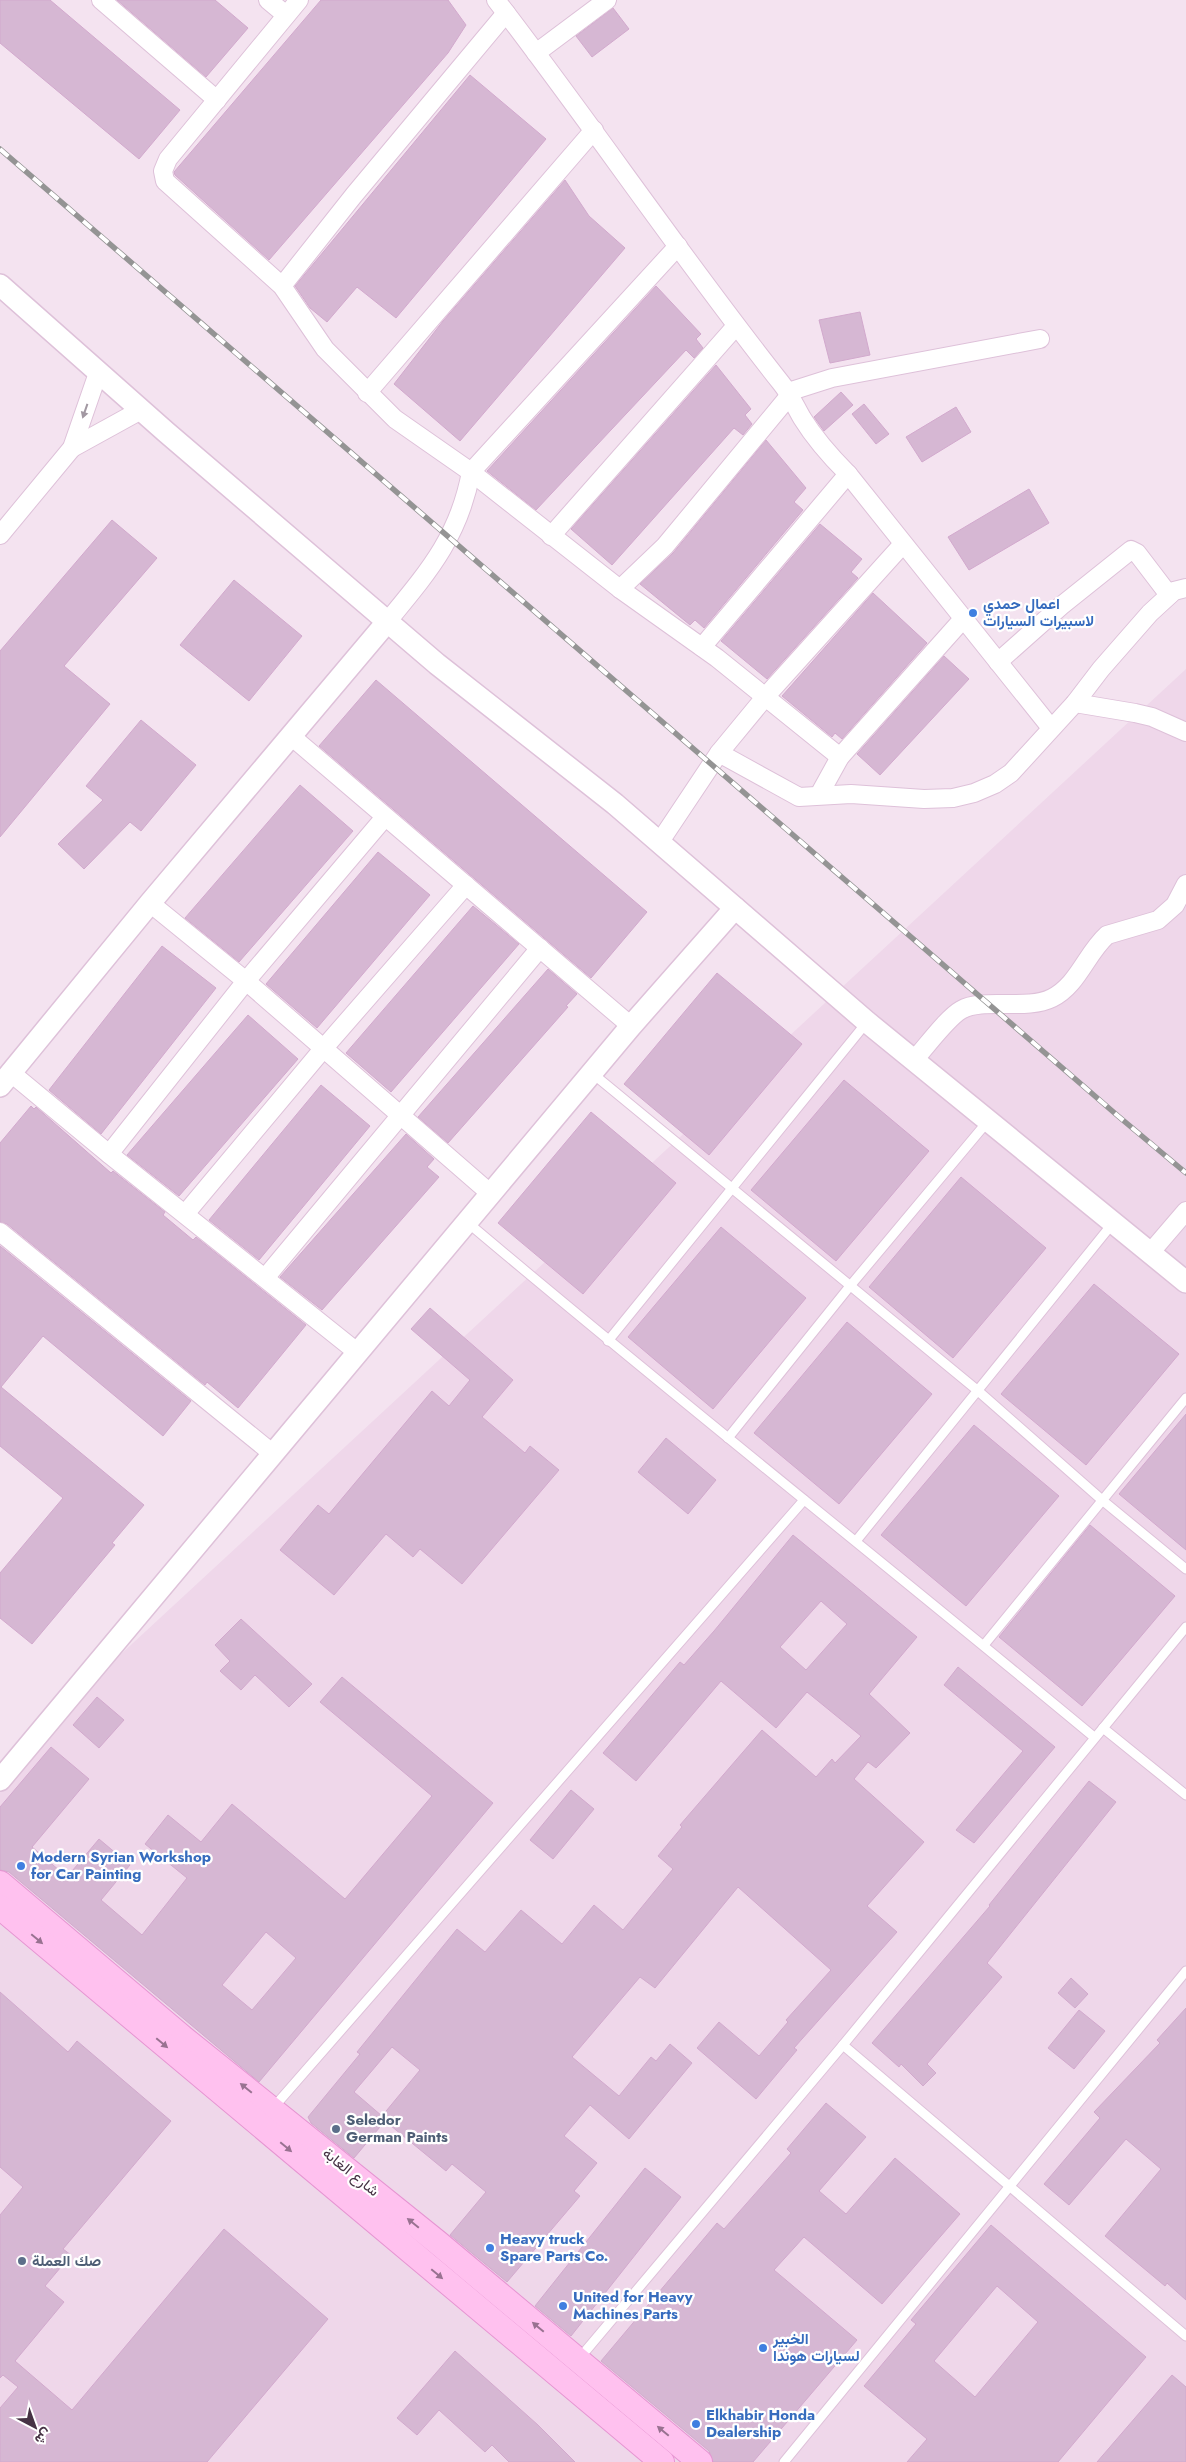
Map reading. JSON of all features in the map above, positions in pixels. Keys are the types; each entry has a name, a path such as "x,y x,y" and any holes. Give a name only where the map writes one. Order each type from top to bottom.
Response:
{"main road":[{"name":"شارع الغابة","path":"0,1883 182,2037 437,2242 700,2462"},
{"name":"شارع الغابة","path":"0,1907 662,2462"}],"street":[{"path":"100,0 216,100"},
{"path":"268,0 286,15"},
{"path":"299,0 168,159 163,171 165,181 282,286 325,349 395,419 471,472 620,589 702,647 766,696 840,757"},
{"path":"536,54 607,0"},
{"path":"282,286 501,6 594,130 736,326 789,394 803,420 825,450 848,474 1051,728"},
{"path":"367,393 594,130"},
{"path":"357,1352 109,1154 5,1079 428,572 450,540 463,506 471,472 678,246"},
{"path":"0,285 98,373 387,622 437,664 615,804 868,1022 1186,1282"},
{"path":"551,536 736,326"},
{"path":"620,589 665,546 789,394 832,378 1040,339"},
{"path":"0,535 72,448 98,373"},
{"path":"72,448 141,410"},
{"path":"702,647 848,474"},
{"path":"659,843 720,753 766,696 903,544"},
{"path":"998,662 1061,606 1131,550 1137,552 1169,595"},
{"path":"720,753 796,796 851,794 924,799 953,798 974,793 995,784 1011,773 1075,703 1101,668 1169,595 1186,588"},
{"path":"819,795 840,757 963,619"},
{"path":"1075,703 1152,717 1186,732"},
{"path":"291,736 631,1026"},
{"path":"109,1154 246,981 385,818"},
{"path":"914,1060 961,1010 975,1006 1035,1003 1052,998 1073,980 1100,941 1107,935 1158,920 1175,905 1186,884"},
{"path":"184,1214 322,1049 466,885"},
{"path":"150,903 246,981 491,1194"},
{"path":"0,1780 631,1026 735,908"},
{"path":"265,1278 540,948"},
{"path":"1150,1253 1186,1211"},
{"path":"0,1232 272,1453"}],"lane":[{"path":"608,1341 868,1022"},
{"path":"592,1074 977,1390 1102,1500 1186,1568"},
{"path":"728,1438 850,1286 989,1121"},
{"path":"467,1222 608,1341 984,1645 1094,1737"},
{"path":"856,1541 1113,1223"},
{"path":"984,1645 1186,1398"},
{"path":"272,2109 804,1500"},
{"path":"578,2360 843,2046 1094,1737 1186,1627"},
{"path":"1103,1728 1186,1795"},
{"path":"784,2462 1186,1971"},
{"path":"843,2046 1186,2336"}],"shaded area":[{"path":"1186,669 1186,2462 0,2462 0,1766"}],"building":[{"path":"0,0 50,0 180,110 139,159 0,43"},
{"path":"117,0 215,0 248,28 206,77"},
{"path":"321,0 448,0 466,25 448,53 269,260 175,175 174,172"},
{"path":"613,8 629,29 592,57 576,36"},
{"path":"470,75 546,139 396,318 357,287 327,322 310,308 295,286"},
{"path":"565,180 589,216 625,248 460,441 394,384 443,321"},
{"path":"656,286 701,334 696,339 703,348 694,358 686,350 536,510 487,471"},
{"path":"860,312 870,355 830,363 819,320"},
{"path":"716,365 751,409 745,415 752,424 743,435 734,428 612,565 571,529"},
{"path":"841,392 853,405 824,431 814,417"},
{"path":"864,404 889,434 876,444 852,414"},
{"path":"956,407 971,432 922,462 906,437"},
{"path":"766,440 806,488 794,502 803,510 704,628 695,620 690,625 640,584 673,553"},
{"path":"1029,489 1049,523 969,570 948,537"},
{"path":"112,520 157,558 64,666 110,704 0,837 0,651"},
{"path":"820,524 862,559 851,572 858,578 767,679 721,641"},
{"path":"234,580 302,636 249,701 180,645"},
{"path":"873,593 927,643 842,739 835,733 832,737 782,696"},
{"path":"944,656 969,679 880,775 857,754"},
{"path":"376,680 647,912 591,978 319,746"},
{"path":"141,720 196,765 141,831 130,822 84,869 58,844 103,800 86,786"},
{"path":"300,785 353,831 239,962 185,918"},
{"path":"378,852 430,895 317,1028 266,984"},
{"path":"473,906 519,944 391,1092 346,1053"},
{"path":"162,946 216,988 101,1134 49,1090"},
{"path":"548,969 577,994 566,1006 568,1007 448,1143 418,1117"},
{"path":"717,973 802,1044 709,1155 624,1084"},
{"path":"248,1015 298,1059 179,1196 127,1155"},
{"path":"844,1080 929,1151 836,1261 751,1190"},
{"path":"321,1085 370,1126 259,1260 209,1220"},
{"path":"31,1106 34,1109 36,1107 111,1173 113,1171 165,1212 163,1215 193,1240 196,1237 306,1325 238,1408 207,1382 205,1385 7,1224 0,1222 0,1143"},
{"path":"591,1112 676,1183 583,1294 498,1223"},
{"path":"406,1134 434,1159 427,1167 439,1177 322,1310 280,1277"},
{"path":"961,1177 1046,1248 953,1358 869,1287"},
{"path":"721,1227 806,1298 713,1409 628,1337"},
{"path":"0,1246 191,1401 163,1436 43,1336 1,1387 144,1505 112,1543 115,1545 32,1644 0,1618 0,1573 63,1498 0,1446"},
{"path":"1094,1284 1179,1354 1086,1465 1001,1394"},
{"path":"430,1308 513,1380 482,1417 525,1453 530,1446 559,1470 462,1584 420,1549 413,1557 386,1534 334,1595 280,1550 318,1505 329,1514 432,1391 449,1406 470,1380 411,1329"},
{"path":"847,1322 932,1394 839,1504 754,1433"},
{"path":"1186,1414 1186,1550 1119,1494"},
{"path":"974,1425 1059,1496 966,1606 881,1535"},
{"path":"666,1438 716,1480 688,1514 638,1472"},
{"path":"1090,1525 1175,1596 1082,1706 999,1637"},
{"path":"793,1535 917,1637 869,1694 910,1733 876,1768 868,1762 854,1779 924,1842 867,1906 897,1932 794,2048 797,2050 756,2099 697,2048 719,2022 759,2056 788,2022 786,2020 831,1970 738,1887 655,1988 640,1977 572,2057 619,2096 651,2057 656,2061 670,2044 692,2063 629,2139 590,2105 564,2136 597,2163 574,2191 580,2196 507,2282 450,2235 486,2192 452,2164 446,2171 385,2121 354,2158 311,2123 308,2117 360,2054 357,2052 457,1929 485,1952 521,1910 562,1944 594,1905 623,1930 673,1869 658,1856 682,1827 680,1825 762,1730 816,1777 832,1759 835,1763 861,1736 807,1692 776,1728 721,1681 636,1781 603,1753 680,1662 684,1665","holes":["821,1601 847,1624 806,1670 780,1647","392,2047 420,2070 382,2116 354,2092"]},
{"path":"241,1619 312,1684 289,1707 255,1675 241,1690 220,1671 230,1661 215,1645"},
{"path":"958,1667 1055,1747 974,1843 956,1830 1023,1751 944,1685"},
{"path":"342,1677 493,1803 259,2082 9,1872 0,1870 0,1807 51,1747 89,1779 32,1847 67,1877 99,1839 130,1865 101,1900 142,1935 187,1878 145,1844 168,1815 201,1842 232,1804 345,1899 432,1796 320,1702","holes":["266,1932 296,1958 252,2010 222,1985"]},
{"path":"97,1697 124,1720 99,1748 73,1725"},
{"path":"1089,1781 1116,1802 987,1963 1002,1977 927,2064 936,2073 923,2086 901,2064 899,2067 872,2043 990,1906"},
{"path":"571,1790 594,1809 553,1859 530,1840"},
{"path":"1071,1978 1088,1994 1075,2008 1058,1993"},
{"path":"0,1992 68,2052 77,2041 171,2121 63,2249 71,2255 45,2286 64,2302 15,2361 72,2410 224,2229 328,2319 207,2462 0,2462 0,2408 18,2387 3,2375 0,2378 0,2215 23,2187 0,2167"},
{"path":"1186,2008 1186,2300 1167,2283 1165,2286 1105,2236 1161,2169 1126,2139 1069,2205 1044,2184 1100,2118 1094,2112 1160,2043 1157,2040"},
{"path":"1079,2010 1105,2031 1074,2069 1048,2048"},
{"path":"826,2103 866,2137 819,2191 846,2214 895,2158 960,2214 882,2304 804,2237 774,2270 857,2340 753,2462 713,2462 709,2451 601,2361 717,2223 724,2229 791,2153 787,2149"},
{"path":"645,2168 681,2197 571,2336 535,2306"},
{"path":"991,2225 1146,2357 1058,2462 907,2462 927,2439 864,2386 916,2324 911,2320","holes":["997,2286 1038,2322 975,2397 934,2361"]},
{"path":"455,2351 538,2425 575,2462 509,2462 492,2445 485,2452 439,2410 417,2435 397,2418"},
{"path":"1172,2375 1186,2387 1186,2462 1097,2462"}],"railway":[{"path":"0,149 1186,1173"}],"place":[{"name":"اعمال حمدي لاسبيرات السيارات","path":"973,613"},
{"name":"Modern Syrian Workshop for Car Painting","path":"21,1866"},
{"name":"Seledor German Paints","path":"336,2129"},
{"name":"Heavy truck Spare Parts Co.","path":"490,2248"},
{"name":"صك العملة","path":"22,2261"},
{"name":"United for Heavy Machines Parts","path":"563,2306"},
{"name":"الخبير لسيارات هوندا","path":"763,2348"},
{"name":"Elkhabir Honda Dealership","path":"696,2424"}]}
